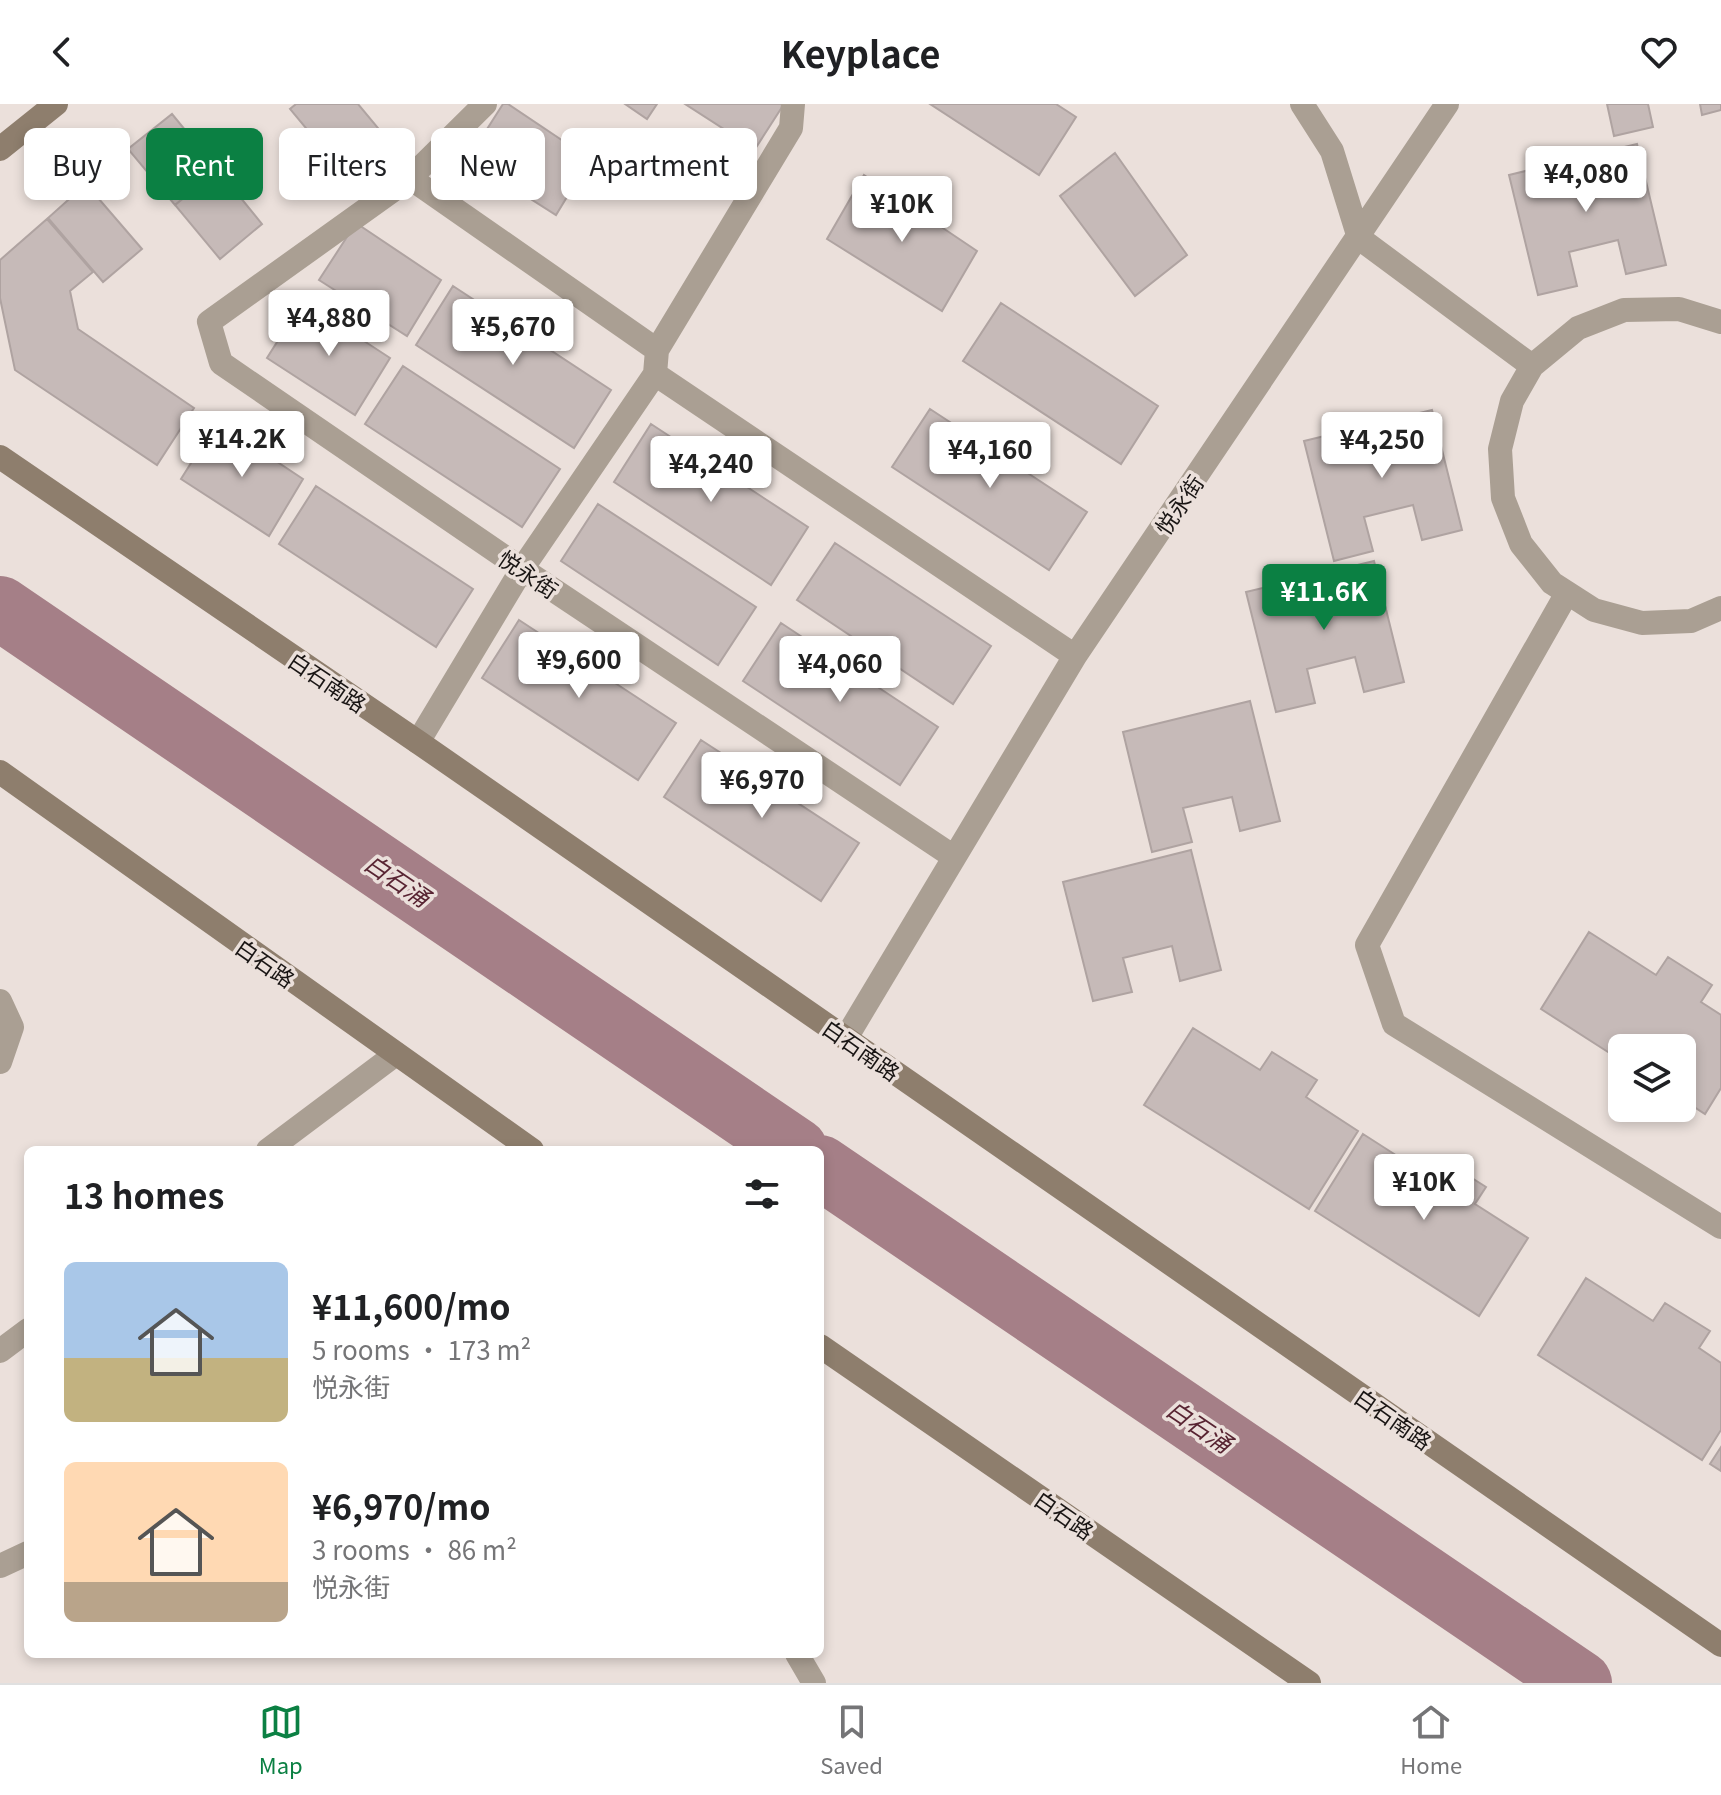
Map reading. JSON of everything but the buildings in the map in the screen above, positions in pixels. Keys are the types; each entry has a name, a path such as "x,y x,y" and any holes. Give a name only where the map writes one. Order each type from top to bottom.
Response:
{"street":[{"path":"0,149 56,104"},
{"path":"415,173 485,104"},
{"path":"418,742 522,569 655,374 657,350 791,128 793,104"},
{"path":"1302,104 1332,151 1359,238 1532,366"},
{"name":"悦永街","path":"846,1038 1075,656 1447,104"},
{"path":"415,181 657,350"},
{"name":"悦永街","path":"379,200 209,322 221,363 522,569 954,857"},
{"path":"1721,322 1679,309 1624,310 1578,328 1532,366 1512,401 1500,449 1503,498 1521,544 1552,583 1594,610 1642,623 1691,621 1721,608"},
{"path":"655,374 1075,656"},
{"name":"白石南路","path":"0,457 418,742 1721,1645"},
{"path":"1567,593 1367,945 1394,1024 1721,1227"},
{"name":"白石路","path":"0,772 526,1146"},
{"path":"0,1001 12,1027 0,1062"},
{"path":"273,1146 396,1054"},
{"path":"0,1351 24,1333"},
{"name":"白石路","path":"824,1349 1309,1683"},
{"path":"0,1566 24,1555"},
{"path":"799,1658 814,1683"}],"waterway":[{"name":"白石涌","path":"0,608 790,1146"},
{"name":"白石涌","path":"824,1170 1580,1683"}]}
